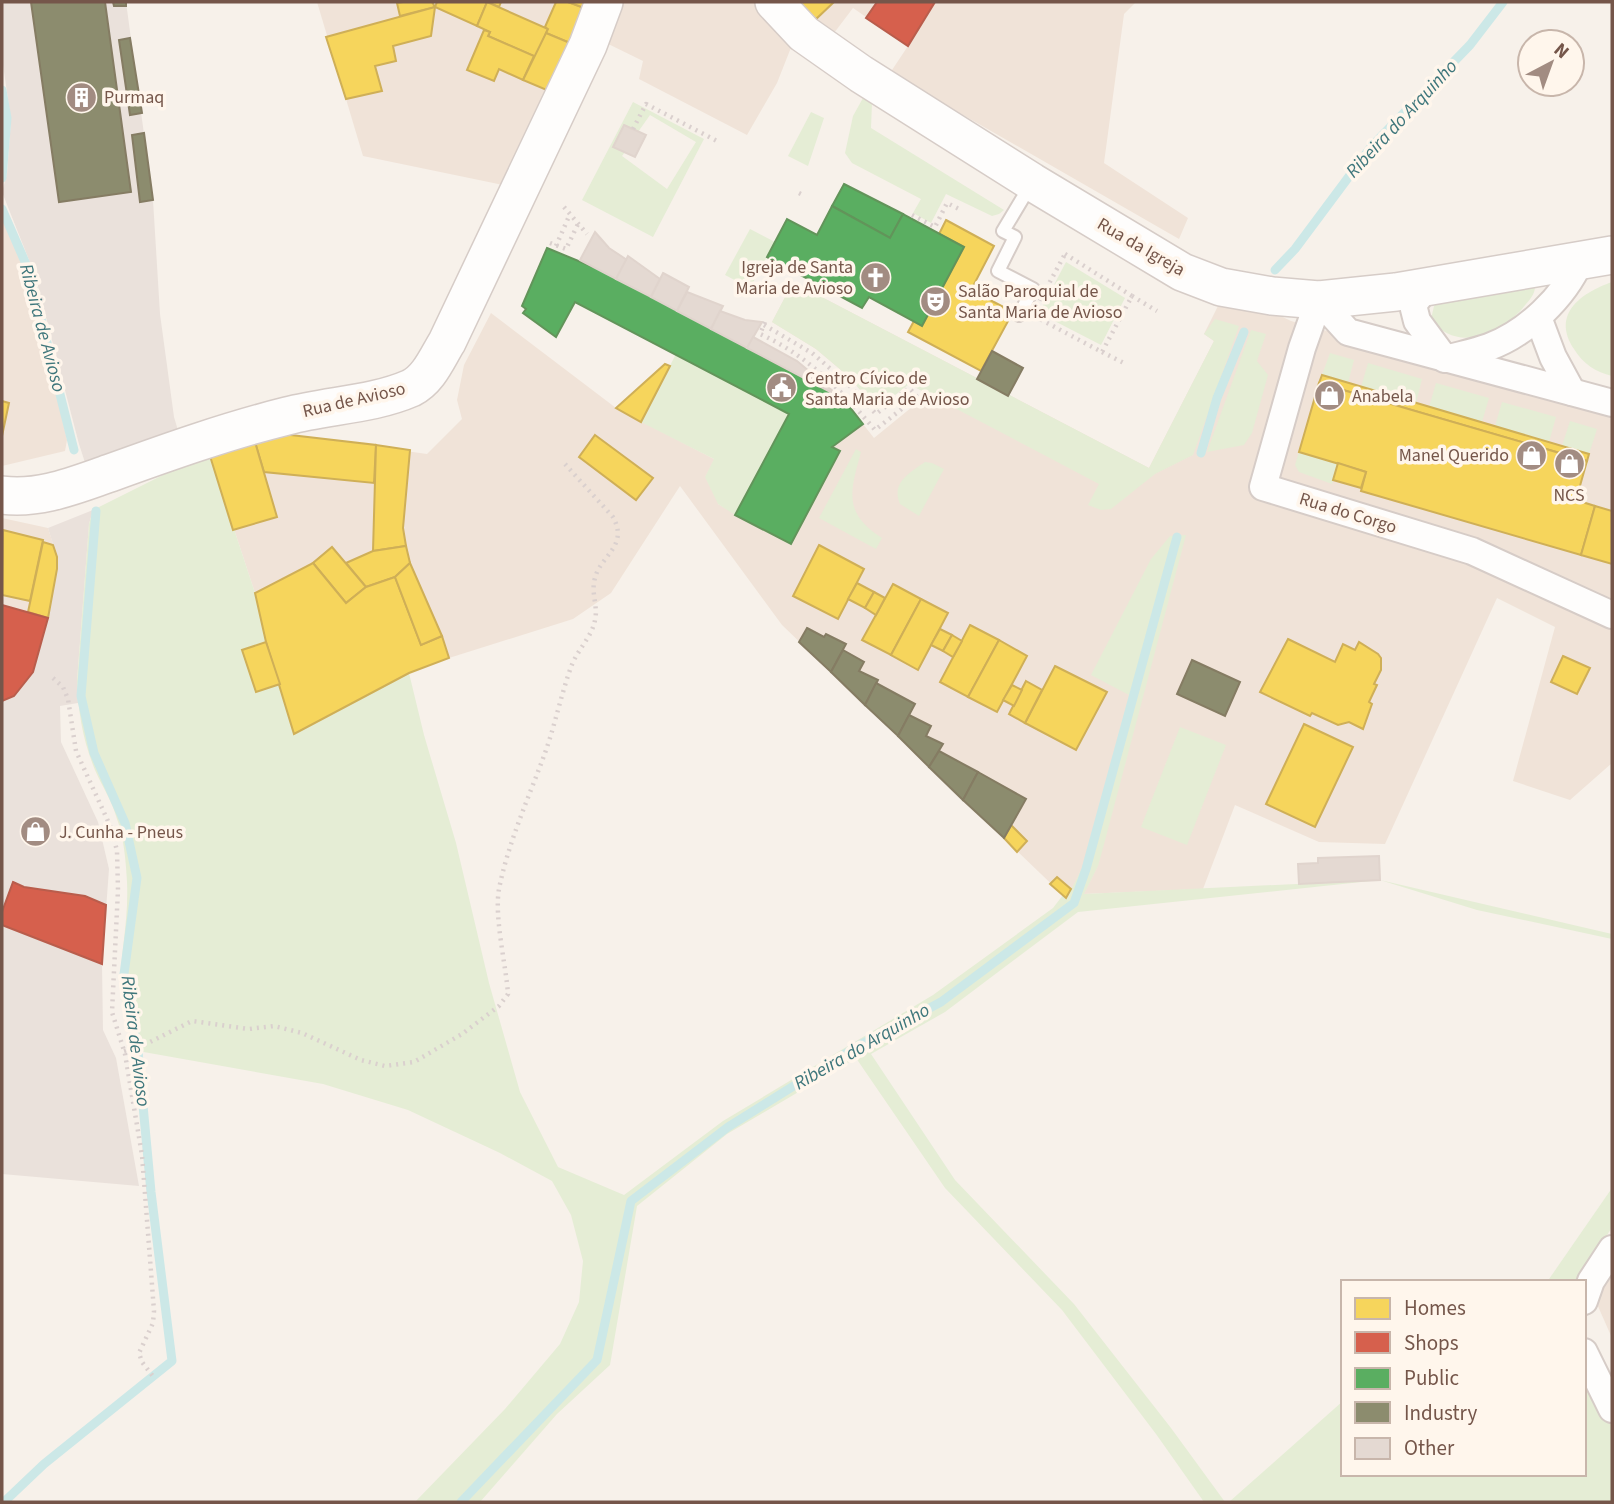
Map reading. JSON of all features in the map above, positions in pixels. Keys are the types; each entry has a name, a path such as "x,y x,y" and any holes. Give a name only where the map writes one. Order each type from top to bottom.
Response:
{"street":[{"name":"Rua de Avioso","path":"2,495 17,496 64,490 288,415 381,398 414,386 426,376 447,342 588,45 604,2"},
{"name":"Rua da Igreja","path":"774,2 804,34 861,74 1032,182 1182,272 1221,287 1272,296 1319,300 1396,292 1596,258"},
{"path":"1446,359 1491,346 1538,317 1573,277 1596,258"},
{"path":"1428,285 1413,305 1417,321 1446,359"},
{"path":"1319,300 1348,332 1612,403"},
{"name":"Rua do Corgo","path":"1319,300 1302,348 1263,487 1472,551 1612,615"},
{"path":"1538,317 1553,357 1572,392"},
{"path":"1586,1295 1591,1281 1612,1249"},
{"path":"1586,1356 1612,1409"}],"lane":[{"path":"1019,316 1033,289 998,271 1015,237 1003,231 1032,182"}],"path":[{"path":"633,129 646,104 719,142"},
{"path":"912,215 935,228 947,203 961,210"},
{"path":"564,206 587,233"},
{"path":"570,214 553,244 566,249 578,224"},
{"path":"1126,364 1032,315 1065,254 1157,311"},
{"path":"1102,352 1132,296"},
{"path":"917,397 875,430 818,370 760,334 765,323 812,353 846,382 876,414 909,388 923,403"},
{"path":"124,1051 146,1044 192,1021 249,1029 274,1026 302,1033 361,1060 386,1066 414,1062 462,1034 509,995 498,891 546,750 560,697 574,659 596,618 593,584 596,573 607,560 618,538 618,527 613,517 564,463"},
{"path":"53,678 63,687 68,699 76,751 112,830 117,851 118,890 112,1012 124,1051 146,1186 154,1311 153,1323 139,1353 142,1362 155,1379"}],"shaded area":[{"path":"2,2 126,2 153,200 160,314 174,417 182,444 90,478 35,275 2,192 7,174 11,120 2,58"},
{"path":"317,2 600,2 503,185 363,156"},
{"path":"608,2 769,2 792,45 777,83 747,135 639,79 643,61 594,37"},
{"path":"796,2 1136,2 1124,14 1104,163 1188,218 1179,239 890,73 908,46 853,8 831,37"},
{"path":"2,217 24,266 48,354 67,440 65,451 2,466"},
{"path":"793,282 1149,468 1214,341 1204,334 1226,290 1291,321 1612,410 1612,763 1570,800 1513,781 1555,627 1497,598 1385,844 1319,842 1235,805 1203,889 1083,894 1066,898 782,625 680,486 611,593 573,619 409,673 294,734 242,650 266,641 255,593 210,456 282,434 427,454 462,419 457,400 464,365 491,313 616,408 714,459 718,504 791,544 839,452 832,447 863,424 874,438 928,394 909,384 877,409 848,376 816,349 772,322"},
{"path":"93,510 89,524 77,681 78,703 60,706 61,742 98,822 109,869 102,964 103,1030 116,1058 139,1186 2,1174 2,605 48,617 57,557 48,528"},
{"path":"2,518 48,528 57,557 48,618 2,605"},
{"path":"1612,1268 1612,1338 1593,1295"}],"green space":[{"path":"863,98 872,103 871,128 1004,210 992,216 946,194 931,223 913,213 921,199 852,163 845,153 853,116"},
{"path":"633,102 704,139 653,237 582,200","holes":["650,115 696,142 667,189 622,156 625,152 614,147 624,125 638,132"]},
{"path":"811,112 824,118 808,166 788,156"},
{"path":"750,229 775,242 750,288 725,275"},
{"path":"1066,262 1125,298 1101,345 1039,313"},
{"path":"793,282 1149,468 1214,341 1204,334 1215,319 1239,326 1193,455 1155,474 1111,509 1101,510 1088,505 1099,484 909,384 877,409 848,376 816,349 772,322"},
{"path":"1612,282 1612,376 1595,370 1581,359 1568,337 1566,325 1568,315 1580,299"},
{"path":"1535,286 1532,296 1522,309 1489,333 1464,338 1441,329 1431,319 1434,306 1444,295"},
{"path":"1251,330 1266,334 1257,361 1268,375 1252,433 1244,445 1207,452"},
{"path":"1330,353 1354,360 1348,383 1322,375"},
{"path":"676,354 789,414 735,515 718,504 705,477 714,459 641,422"},
{"path":"1368,363 1422,379 1416,403 1361,387"},
{"path":"1436,383 1489,398 1482,422 1429,407"},
{"path":"1502,402 1556,417 1549,442 1495,426"},
{"path":"1570,421 1597,429 1589,454 1562,446"},
{"path":"856,449 861,452 854,479 853,501 861,520 882,538 876,549 819,518"},
{"path":"1299,452 1338,463 1332,484 1299,472 1295,465"},
{"path":"210,456 255,593 266,642 242,650 280,684 294,734 409,673 520,1092 558,1167 624,1195 723,1121 933,995 1053,908 1063,895 1067,898 1085,862 1129,695 1091,675 1151,559 1170,536 1186,535 1098,866 1084,894 1380,880 1078,912 945,1012 871,1054 955,1180 1074,1304 1225,1502 1204,1502 1062,1310 945,1188 856,1058 727,1134 637,1206 610,1365 557,1414 480,1502 415,1502 505,1409 560,1344 579,1302 583,1261 571,1215 552,1181 500,1153 408,1110 323,1084 138,1051 128,1028 121,987 127,905 123,842 115,812 87,748 79,704 77,681 89,524 93,510 187,463"},
{"path":"925,462 944,469 919,516 900,504 898,490 903,479"},
{"path":"1180,727 1226,745 1187,845 1141,827"},
{"path":"1380,880 1612,934 1612,939 1477,910"},
{"path":"1612,1188 1612,1227 1580,1280 1548,1280"},
{"path":"1586,1375 1612,1425 1612,1502 1229,1502 1341,1403 1341,1476 1586,1476"}],"building: Homes":[{"path":"432,2 435,7 400,16 397,3"},
{"path":"437,2 487,2 477,26 435,7"},
{"path":"487,2 501,2 499,7"},
{"path":"487,2 548,29 536,57 488,36 490,32 477,26"},
{"path":"556,2 568,2 587,9 570,43 546,33 548,29 545,27"},
{"path":"568,2 589,2 587,9"},
{"path":"796,2 834,2 815,20"},
{"path":"435,7 431,36 393,46 396,61 375,66 382,91 346,99 326,37"},
{"path":"484,30 490,32 488,36 534,56 523,80 499,69 494,81 467,70"},
{"path":"546,33 570,43 549,91 523,80"},
{"path":"946,220 994,246 971,290 1013,312 981,371 908,332 914,321 922,326 964,247 939,234"},
{"path":"665,364 670,366 641,422 616,408"},
{"path":"1322,375 1589,454 1587,461 1319,383"},
{"path":"1319,383 1587,461 1576,500 1595,506 1581,555 1361,491 1366,472 1299,452"},
{"path":"2,401 9,403 2,436"},
{"path":"282,434 376,445 374,483 264,472 255,442"},
{"path":"595,435 653,478 636,500 579,457"},
{"path":"255,442 277,517 233,530 210,456"},
{"path":"376,445 410,450 403,528 406,546 373,551"},
{"path":"1338,463 1366,472 1361,488 1333,480"},
{"path":"1595,506 1612,511 1612,564 1581,555"},
{"path":"3,530 43,540 30,601 2,595"},
{"path":"43,542 53,545 57,557 48,618 28,612"},
{"path":"819,545 864,569 838,619 793,596"},
{"path":"406,546 410,563 395,577 366,587 346,563 373,551"},
{"path":"332,547 366,587 346,603 313,563"},
{"path":"313,563 346,603 366,587 395,577 421,645 442,636 449,658 409,673 294,734 266,642 255,593"},
{"path":"410,563 442,636 421,645 395,577"},
{"path":"857,583 874,592 865,608 848,599"},
{"path":"893,584 921,599 891,655 862,640"},
{"path":"874,592 885,598 876,615 865,608"},
{"path":"921,599 948,613 918,670 891,655"},
{"path":"970,625 999,640 968,697 940,682"},
{"path":"940,629 952,635 943,651 931,645"},
{"path":"952,635 962,641 953,657 943,651"},
{"path":"1288,639 1335,662 1343,644 1355,650 1359,642 1378,654 1381,658 1381,670 1374,684 1377,685 1369,702 1372,704 1363,729 1349,722 1338,725 1312,713 1310,716 1260,692"},
{"path":"999,640 1027,656 997,712 968,697"},
{"path":"266,642 280,684 256,692 242,650"},
{"path":"1563,656 1590,668 1577,694 1551,682"},
{"path":"1055,666 1107,692 1076,750 1025,723"},
{"path":"1026,681 1042,690 1025,723 1009,714"},
{"path":"1012,685 1022,690 1014,706 1003,700"},
{"path":"1304,724 1353,747 1315,827 1266,804"},
{"path":"1011,825 1027,841 1017,852 1004,838"},
{"path":"1057,877 1071,889 1066,898 1050,884"}],"building: Shops":[{"path":"877,2 935,2 908,46 866,18"},
{"path":"2,605 48,618 33,672 14,696 2,701"},
{"path":"13,882 24,887 85,896 106,905 102,964 2,925 2,912"}],"building: Public":[{"path":"844,184 903,214 890,238 832,206"},
{"name":"Igreja de Santa Maria de Avioso","path":"832,206 890,238 903,214 964,247 922,326 869,297 862,308 767,257 787,219 817,235"},
{"name":"Centro Cívico de Santa Maria de Avioso","path":"547,248 593,267 599,255 637,281 679,304 743,328 736,342 840,397 852,410 863,424 832,447 840,451 791,544 735,515 789,414 575,302 556,337 523,313 526,309 522,306"}],"building: Industry":[{"name":"Purmaq","path":"31,2 105,2 131,192 59,202"},
{"path":"113,2 126,2 126,6 114,6"},
{"path":"130,38 142,113 130,115 119,40"},
{"path":"144,133 153,200 140,202 132,135"},
{"path":"992,351 1023,368 1008,396 977,379"},
{"path":"807,628 846,644 831,672 799,642"},
{"path":"843,650 864,662 859,671 878,680 865,705 831,672"},
{"path":"1192,660 1240,682 1225,716 1177,694"},
{"path":"876,683 915,704 898,736 865,705"},
{"path":"909,715 931,726 926,736 943,744 929,767 898,736"},
{"path":"939,751 978,772 963,800 929,767"},
{"path":"978,772 1026,799 1004,838 963,800"}],"building: Other":[{"path":"624,125 646,135 635,157 613,147"},
{"path":"595,232 609,248 627,260 616,279 580,260"},
{"path":"628,256 660,279 651,297 616,279"},
{"path":"663,273 689,287 677,311 651,297"},
{"path":"687,292 723,306 711,329 677,311"},
{"path":"720,311 745,320 762,322 747,348 711,329"},
{"path":"753,337 797,361 840,397 747,348"},
{"path":"1379,856 1380,880 1299,884 1298,864 1318,863 1318,858"}],"waterway":[{"name":"Ribeira do Arquinho","path":"1275,270 1295,249 1371,147 1470,45 1503,2"},
{"name":"Ribeira de Avioso","path":"2,90 7,118 2,178"},
{"name":"Ribeira de Avioso","path":"2,209 29,271 74,450"},
{"name":"Ribeira do Arquinho","path":"1201,453 1217,398 1244,332"},
{"name":"Ribeira de Avioso","path":"4,1502 44,1464 172,1361 151,1192 138,1051 124,974 137,878 125,823 94,753 81,696 96,511"},
{"name":"Ribeira do Arquinho","path":"461,1502 597,1360 631,1201 728,1127 856,1047 941,1002 1074,903 1086,869 1177,537"}],"place":[{"name":"Purmaq","path":"81,97"},
{"name":"Igreja de Santa Maria de Avioso","path":"876,277"},
{"name":"Salão Paroquial de Santa Maria de Avioso","path":"935,301"},
{"name":"Centro Cívico de Santa Maria de Avioso","path":"782,388"},
{"name":"Anabela","path":"1329,396"},
{"name":"Manel Querido","path":"1532,455"},
{"name":"NCS","path":"1569,464"},
{"name":"J. Cunha - Pneus","path":"36,832"}]}
